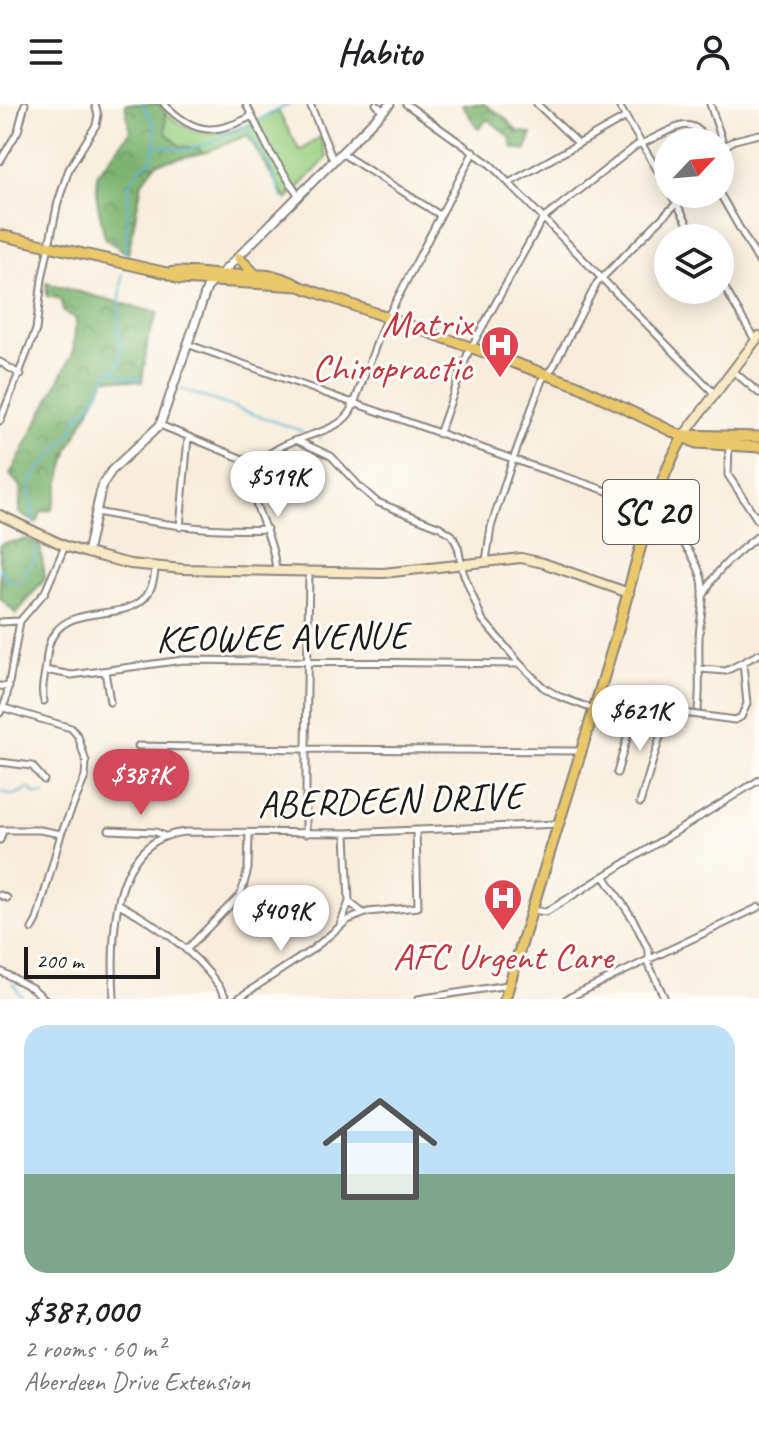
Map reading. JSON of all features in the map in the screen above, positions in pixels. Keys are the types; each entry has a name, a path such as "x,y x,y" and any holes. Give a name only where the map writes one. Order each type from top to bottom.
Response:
{"main road":[{"path":"0,235 167,273 179,279 255,274 289,280 547,374 605,398 696,443 759,437"},
{"path":"239,258 255,274"},
{"path":"219,278 299,286"},
{"name":"SC 20","path":"0,515 65,546 155,567 383,573 521,558 629,593 663,476 684,435 757,338"},
{"path":"730,441 759,447"},
{"path":"505,999 629,593"}],"street":[{"path":"0,161 18,131 25,104"},
{"path":"0,421 21,375 36,330 42,278 64,182 96,125 98,115 95,104"},
{"path":"164,104 186,122 210,129 223,130 252,116"},
{"path":"246,104 270,152 299,196"},
{"path":"310,104 334,161"},
{"path":"376,104 383,111"},
{"path":"87,553 99,492 106,479 160,425 207,290 390,104"},
{"path":"406,104 474,151 509,183 714,393"},
{"path":"537,104 577,142"},
{"path":"618,104 654,165"},
{"path":"710,104 717,128"},
{"path":"509,183 626,117"},
{"path":"677,128 686,124 696,128"},
{"path":"734,143 759,134"},
{"path":"439,434 472,347 544,218 641,144 654,138"},
{"path":"276,571 267,529 252,491 255,464 270,452 339,424 349,416 388,317 474,151"},
{"path":"341,153 440,215"},
{"path":"486,561 491,527 542,380 601,277 672,208"},
{"path":"728,208 759,262"},
{"path":"734,302 757,338"},
{"path":"187,344 642,506 651,512 671,529 690,552 701,575 704,596 699,642 698,708"},
{"path":"0,362 21,375"},
{"path":"732,370 759,393"},
{"path":"160,425 255,464"},
{"path":"180,527 188,437"},
{"path":"296,440 331,456 377,502 446,530 456,542 482,619 520,664 551,692 594,709"},
{"path":"730,441 728,475 759,522"},
{"path":"96,512 180,527 267,529"},
{"path":"704,596 721,567 759,535"},
{"path":"32,929 61,834 86,771 78,736 65,726 2,710 20,621 45,592 65,546"},
{"path":"44,701 42,693 48,649 54,634 63,624 75,619 128,609 137,604 152,585 155,567"},
{"path":"306,834 309,573"},
{"path":"0,622 20,621"},
{"path":"700,668 726,671 759,654"},
{"name":"KEOWEE AVENUE","path":"45,670 72,675 183,660 520,664"},
{"path":"598,696 636,706 738,719 747,704 743,663"},
{"path":"105,671 110,702"},
{"path":"0,686 9,687"},
{"path":"617,773 636,706"},
{"path":"640,803 668,711"},
{"path":"138,746 581,751"},
{"path":"0,762 32,766 44,780"},
{"path":"532,910 546,912 759,780"},
{"name":"ABERDEEN DRIVE","path":"109,830 156,832 165,836 187,832 306,834 559,824"},
{"path":"0,840 1,830 40,830 61,834"},
{"path":"237,999 313,949 339,926 364,913 418,907 416,830"},
{"path":"339,926 349,902 346,833"},
{"path":"186,950 244,889 249,834"},
{"path":"114,999 114,948 119,904 128,869 144,851 165,836"},
{"path":"604,876 633,919 649,951 649,965 665,999"},
{"path":"0,895 7,898"},
{"path":"349,902 364,913"},
{"path":"119,904 186,950 216,982 227,999"},
{"path":"566,999 759,907"},
{"path":"0,971 24,983 45,999"},
{"path":"418,999 509,985"}],"green space":[{"path":"125,104 159,104 165,112 166,133 180,146 198,148 203,153 157,163 142,182 128,254 105,239 97,200 97,174 130,132"},
{"path":"462,104 484,104 504,117 517,131 532,134 526,150 513,148 510,137 488,119 478,129"},
{"path":"278,111 300,151 320,137 327,158 287,200 247,135 203,153 198,148 180,146 166,133 165,112 193,130 207,133 234,130"},
{"path":"46,283 158,313 148,338 142,382 106,378 69,449 52,510 41,512 37,523 19,513 21,487 10,475 73,353 76,319 63,311 61,299 47,296"},
{"path":"27,539 40,545 45,579 16,614 0,598 0,544"}],"waterway":[{"path":"126,253 129,183 139,169 151,160 155,145 153,124 142,104"},
{"path":"256,121 290,104"},
{"path":"156,145 186,150 210,143 252,123"},
{"path":"245,126 266,159 283,198"},
{"path":"34,524 29,487 36,473 73,431 76,419 92,403 108,373 119,365 122,274"},
{"path":"112,370 122,376 141,379"},
{"path":"178,388 302,431"},
{"path":"0,569 10,581 19,582 36,557 37,546"},
{"path":"0,792 15,795 29,788 35,794 44,794"},
{"path":"13,983 23,999"}],"place":[{"name":"Matrix Chiropractic","path":"500,379"},
{"name":"AFC Urgent Care","path":"503,932"}]}
